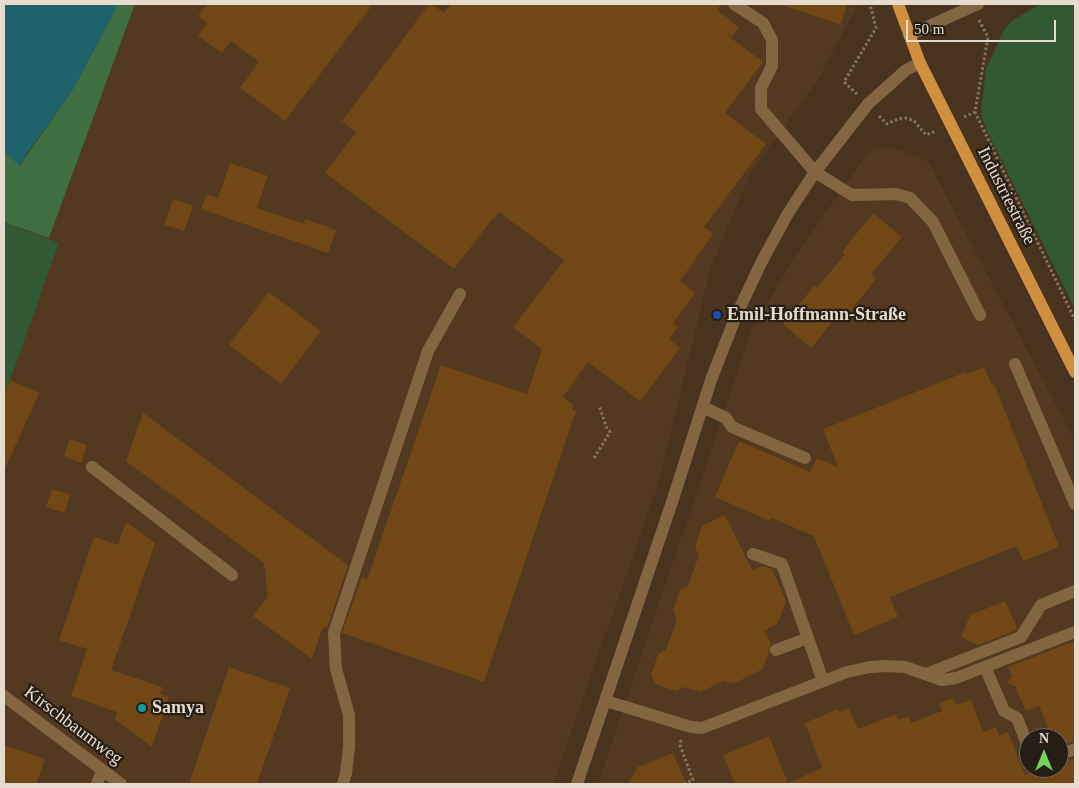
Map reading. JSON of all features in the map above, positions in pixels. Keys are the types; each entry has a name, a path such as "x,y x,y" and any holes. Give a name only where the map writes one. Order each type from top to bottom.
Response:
{"main road":[{"name":"Industriestraße","path":"898,4 920,62 1075,372"}],"street":[{"path":"734,4 764,23 772,40 772,66 761,88 761,109 815,172 852,195 896,194 910,198 932,222 980,315"},
{"path":"909,35 975,5"},
{"path":"577,784 703,407 736,316 761,263 787,215 815,172 872,100 906,70 920,62"},
{"path":"343,784 349,747 349,715 336,669 334,633 428,352 460,294"},
{"path":"1015,364 1075,504"},
{"path":"703,407 726,418 732,427 805,458"},
{"path":"92,467 232,575"},
{"path":"753,554 782,564 823,681"},
{"path":"926,674 1021,637 1041,605 1075,591"},
{"path":"606,701 698,728 847,672 870,667 905,667 942,680 956,678 1075,632"},
{"path":"776,650 808,638"},
{"path":"986,667 1004,711 1017,718 1021,728"},
{"name":"Kirschbaumweg","path":"4,696 121,784"},
{"path":"97,784 102,770"}],"path":[{"path":"975,5 988,37 975,112 1075,320"},
{"path":"594,458 610,432 607,429 599,405"},
{"path":"685,784 693,780 680,745 686,725"}],"shaded area":[{"path":"135,4 858,4 819,78 750,174 711,267 657,488 553,784 4,784 4,222 49,238"},
{"path":"875,146 902,150 928,161 1075,441 1075,784 598,784 751,331 795,256 859,165"}],"green space":[{"path":"115,4 135,4 49,238 4,222 4,152 20,165 73,89 115,10"},
{"path":"1040,4 1075,4 1075,309 986,129 981,114 986,69 1004,30 1012,21"},
{"path":"4,222 59,243 4,393"}],"water":[{"path":"4,4 115,4 115,10 73,89 19,165 4,152"}],"building":[{"path":"207,4 373,4 285,121 240,88 259,62 231,41 222,53 198,36 207,23 198,16"},
{"path":"429,4 432,4 444,13 451,4 721,4 717,10 739,27 731,38 763,62 725,113 766,144 704,227 713,234 680,281 695,293 673,323 678,327 669,339 680,348 640,401 588,362 563,397 573,405 572,410 576,411 484,682 342,633 362,576 367,580 441,365 527,394 542,349 513,327 564,260 499,212 454,269 325,173 356,132 342,121"},
{"path":"786,4 847,4 841,25 785,6"},
{"path":"230,163 268,176 257,208 304,224 305,219 336,230 328,253 201,209 207,194 218,198"},
{"path":"173,199 193,206 184,231 164,225"},
{"path":"873,213 902,237 871,274 876,279 847,315 842,310 811,348 783,324 814,286 817,288 845,254 842,252"},
{"path":"269,292 321,331 281,384 229,345"},
{"path":"984,367 992,385 994,384 1059,547 1023,561 1017,546 890,597 898,617 854,635 814,536 772,518 770,521 715,497 739,441 810,472 817,458 838,467 823,429 966,372 967,374"},
{"path":"10,380 39,393 4,471 4,394"},
{"path":"143,413 348,565 327,628 323,627 312,659 253,616 268,596 264,563 126,461"},
{"path":"70,439 87,445 81,463 64,456"},
{"path":"52,489 70,494 65,513 46,507"},
{"path":"725,515 752,570 762,566 772,569 786,601 778,623 764,631 771,644 763,669 733,684 724,681 700,692 684,687 676,691 655,684 651,675 658,654 666,650 677,619 673,611 680,590 688,586 699,555 695,547 702,526"},
{"path":"126,522 155,543 111,670 162,687 160,694 169,697 152,747 115,719 117,712 71,696 87,649 59,640 94,537 118,545"},
{"path":"1005,601 1017,628 1016,630 978,645 961,637 970,615"},
{"path":"1075,641 1075,741 1069,743 1069,728 1048,728 1039,706 1026,711 1015,686 1007,683 1012,676 1008,667"},
{"path":"229,667 290,688 257,784 189,784"},
{"path":"953,698 956,705 971,700 983,732 996,727 999,736 1008,732 1019,760 1019,778 1069,778 1069,760 1075,758 1075,784 735,784 723,755 769,736 788,783 822,768 805,723 838,709 839,712 849,708 858,729 896,714 898,720 909,716 911,723 942,711 939,703"},
{"path":"4,745 45,759 36,784 4,784"},
{"path":"673,753 686,784 628,784 638,767"}],"place":[{"name":"Emil-Hoffmann-Straße","path":"717,315"},
{"name":"Samya","path":"142,708"}]}
